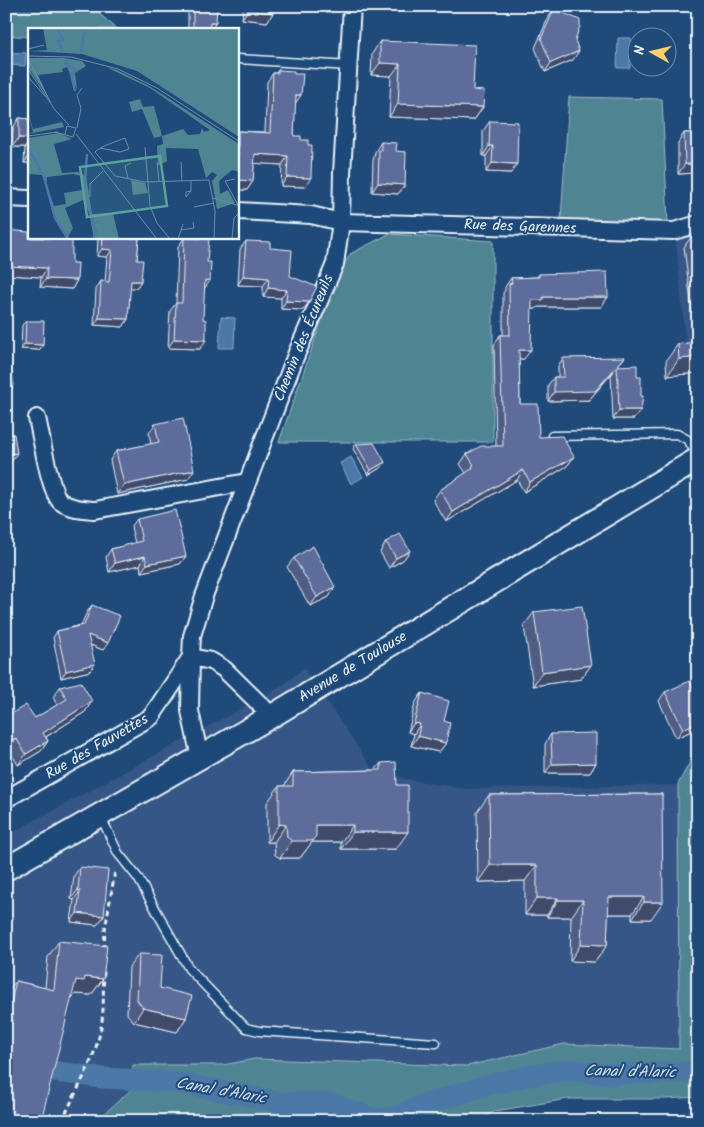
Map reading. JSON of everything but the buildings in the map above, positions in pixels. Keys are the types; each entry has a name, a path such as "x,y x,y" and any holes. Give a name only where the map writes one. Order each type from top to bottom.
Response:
{"main road":[{"name":"Avenue de Toulouse","path":"6,869 272,716 698,460"}],"street":[{"name":"Chemin des Écureuils","path":"200,758 190,711 192,636 204,596 247,482 296,355 335,264 342,222 342,173 352,6"},
{"path":"6,198 28,199"},
{"name":"Rue des Garennes","path":"239,210 311,215 342,222 674,231 698,224"},
{"path":"37,418 52,488 59,501 75,508 95,510 247,482"},
{"path":"192,657 211,661 224,669 272,716"},
{"name":"Rue des Fauvettes","path":"6,799 151,717 192,657"}],"lane":[{"path":"239,60 349,66"},
{"path":"552,436 678,434 688,440 698,456"},
{"path":"100,815 118,853 138,878 189,969 246,1028 259,1031 436,1043"}],"path":[{"path":"104,950 105,930 118,853"},
{"path":"69,1121 65,1115 88,1066 99,1036 102,1020 104,960"}],"shaded area":[{"path":"618,38 626,38 626,68 617,68"},
{"path":"6,52 26,53 25,66 6,65"},
{"path":"698,235 698,432 694,434 676,240"},
{"path":"221,317 235,318 234,348 219,348"},
{"path":"351,457 363,477 351,484 340,463"},
{"path":"304,668 376,774 466,789 678,785 679,1050 564,1044 467,1066 255,1059 223,1065 133,1065 131,1090 96,1121 6,1121 6,836 279,688"}],"green space":[{"path":"6,6 94,6 95,10 116,28 28,28 28,37 6,35"},
{"path":"569,97 662,99 668,223 561,219"},
{"path":"389,234 493,241 493,442 279,442 335,282 350,254"},
{"path":"698,756 698,1097 666,1099 568,1099 495,1111 479,1121 207,1121 172,1118 164,1121 96,1121 131,1090 133,1065 223,1065 255,1059 467,1066 564,1044 679,1049 678,784 691,760"}],"waterway":[{"name":"Canal d'Alaric","path":"6,1061 49,1071 103,1078 176,1082 279,1102 328,1103 374,1119 392,1118 425,1104 481,1087 532,1075 568,1070 606,1074 698,1072"}]}
